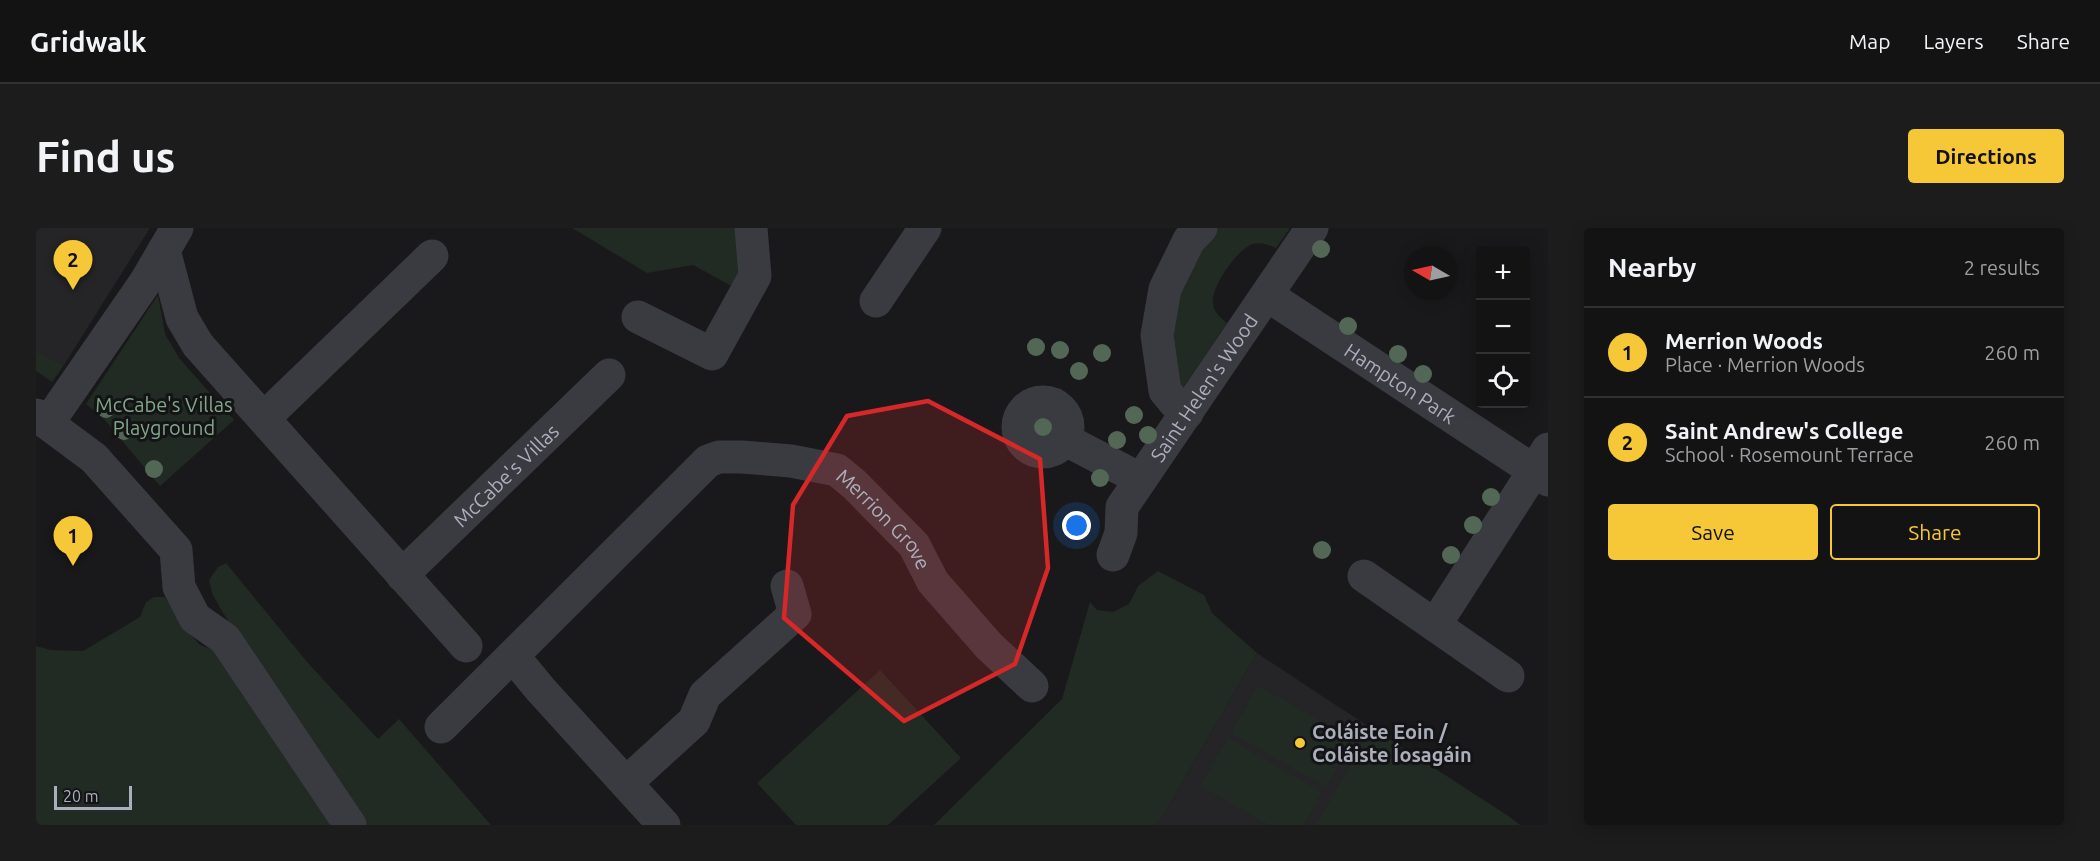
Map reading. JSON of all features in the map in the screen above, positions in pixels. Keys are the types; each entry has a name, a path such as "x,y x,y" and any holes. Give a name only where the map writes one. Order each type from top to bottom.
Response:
{"street":[{"path":"638,317 712,354 755,276 751,228"},
{"path":"876,301 925,228"},
{"name":"Saint Helen's Wood","path":"1113,555 1121,533 1122,507 1312,228"},
{"path":"1186,413 1165,391 1157,335 1165,289 1187,232"},
{"path":"171,239 146,280 46,412 94,458 176,550 179,587 195,618 225,639 350,825"},
{"path":"171,239 182,318 198,345 466,646"},
{"path":"264,418 432,256"},
{"name":"Hampton Park","path":"1267,295 1544,466 1435,625"},
{"name":"McCabe's Villas","path":"402,575 609,375"},
{"path":"1065,440 1140,479"},
{"name":"Merrion Grove","path":"441,727 708,461 719,457 791,461 837,470 855,485 914,545 933,582 989,646 1032,686"},
{"path":"1364,576 1508,676"},
{"path":"626,783 694,721 705,695 795,614 787,586"},
{"path":"513,656 664,825"}],"highlighted area":[{"path":"928,401 1040,459 1048,568 1015,664 904,721 784,618 793,505 847,416"}],"shaded area":[{"path":"36,228 150,228 64,365 36,351"},
{"name":"Coláiste Eoin / Coláiste Íosagáin","path":"1257,653 1520,825 1154,825 1160,821"}],"green space":[{"path":"572,228 738,228 745,267 737,289 693,265 647,273"},
{"path":"1215,228 1290,228 1276,248 1253,244 1240,253 1226,270 1216,288 1213,304 1216,312 1227,323 1182,389 1171,364 1170,334 1184,275"},
{"name":"McCabe's Villas Playground","path":"158,295 165,334 179,358 234,420 160,486 104,419 86,404"},
{"path":"36,351 64,365 52,382 36,371"},
{"path":"226,563 308,663 378,739 399,719 491,825 366,825 223,613 212,593 209,580 218,567"},
{"path":"1158,571 1204,595 1212,613 1257,653 1160,821 1154,825 934,825 1062,699 1090,602 1097,610 1113,612 1129,604 1138,586"},
{"path":"154,597 165,597 183,626 200,645 227,655 336,825 36,825 36,646 51,650 83,651 140,617 146,602"},
{"path":"880,670 961,758 888,825 796,825 757,783"},
{"path":"1258,685 1353,740 1326,787 1231,733"},
{"path":"1372,728 1507,815 1520,825 1316,825"},
{"path":"1228,738 1322,792 1304,825 1269,825 1200,786"}],"place":[{"name":"Saint Andrew's College","path":"73,290"},
{"name":"Merrion Woods","path":"73,566"},
{"name":"Coláiste Eoin / Coláiste Íosagáin","path":"1300,743"}]}
